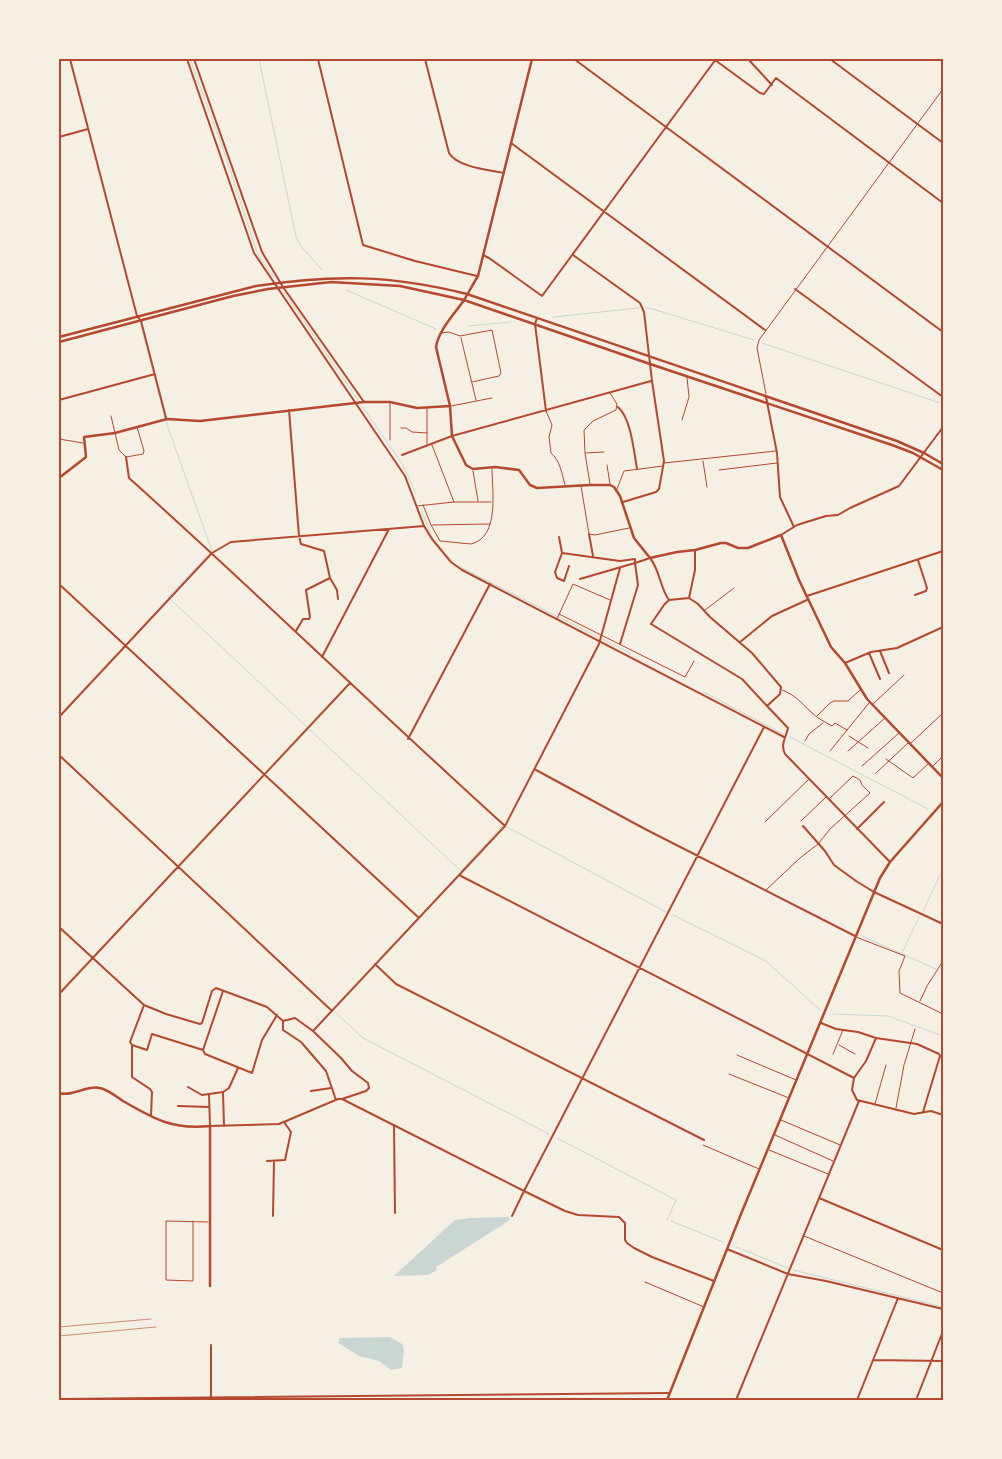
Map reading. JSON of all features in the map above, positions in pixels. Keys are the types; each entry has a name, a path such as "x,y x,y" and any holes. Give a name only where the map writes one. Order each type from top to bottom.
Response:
{"street":[{"path":"70,59 166,420"},
{"path":"187,59 254,253 405,476 424,526 440,550 462,570 784,737"},
{"path":"194,59 262,252 280,282 364,402"},
{"path":"318,59 363,245 415,261 478,276"},
{"path":"425,59 451,157 463,163 504,173"},
{"path":"532,59 478,276 464,300 440,333 436,347 450,406 452,436 466,465 473,469 492,467 519,470 530,485 537,488 610,485 617,489 637,543 650,558 669,600"},
{"path":"574,59 943,332"},
{"path":"748,59 772,85"},
{"path":"830,59 943,143"},
{"path":"483,255 542,296 716,60 760,93 764,94 776,78 943,203"},
{"path":"59,136 88,129"},
{"path":"511,142 765,330"},
{"path":"573,254 642,306 663,465 659,489 656,492 623,502"},
{"path":"59,337 256,286 280,282 330,277 416,282 467,294 897,441 943,464"},
{"path":"59,342 233,296 284,287 331,282 400,286 464,300 535,324 892,445 921,457 943,470"},
{"path":"795,289 943,397"},
{"path":"536,318 535,324 546,411"},
{"path":"59,400 154,375"},
{"path":"402,455 452,436 652,381"},
{"path":"766,396 776,450 780,497 794,527"},
{"path":"59,478 86,457 84,437 115,433 166,420 200,420 364,402 390,402 417,408 450,406"},
{"path":"618,407 623,411 627,421 637,469"},
{"path":"289,410 301,544 324,551 330,578 337,590 338,599"},
{"path":"580,579 650,558 721,543 738,548 748,548 781,535 794,527 826,516 838,515 899,486 943,427"},
{"path":"126,456 129,478 211,552 408,739 504,827"},
{"path":"59,717 211,552 230,542 424,526"},
{"path":"322,657 389,529"},
{"path":"589,534 593,556"},
{"path":"781,535 830,647 845,664 860,690 871,703 943,778"},
{"path":"559,537 562,553 555,572 557,578 564,581 569,566"},
{"path":"689,598 695,570 695,550"},
{"path":"740,642 772,616 808,598 943,551"},
{"path":"562,553 620,561 635,559 638,585 620,644"},
{"path":"914,595 926,591 927,588 918,560"},
{"path":"313,1031 504,827 600,641 620,568"},
{"path":"296,632 301,621 310,617 306,590 330,578"},
{"path":"59,584 419,918"},
{"path":"408,739 490,584"},
{"path":"767,706 782,690 752,653 689,598 669,600 651,624 742,679 767,706 787,726 782,746 785,754 890,862"},
{"path":"845,664 869,653 897,648 942,627"},
{"path":"880,651 890,673"},
{"path":"869,653 880,679"},
{"path":"59,994 350,683"},
{"path":"512,1216 764,727"},
{"path":"59,755 332,1011"},
{"path":"535,770 698,857 855,936"},
{"path":"857,829 884,802"},
{"path":"667,1400 880,878 890,862 943,802"},
{"path":"803,826 838,868 874,892 943,924"},
{"path":"459,875 854,1078"},
{"path":"59,927 144,1005 157,1011 200,1024 202,1023 212,991 216,988 267,1007 283,1021 283,1030 301,1042 326,1071 336,1100"},
{"path":"375,964 396,984 704,1140"},
{"path":"203,1050 223,991"},
{"path":"144,1005 130,1042 132,1045 132,1077 152,1092 150,1117"},
{"path":"132,1045 147,1050 152,1034 203,1050 205,1054 252,1073 262,1040 277,1015"},
{"path":"59,1093 65,1095 87,1089 101,1088 150,1117 179,1127 193,1128 284,1122 336,1100 366,1091 369,1088 368,1083 352,1071 313,1031 295,1018 283,1021"},
{"path":"821,1023 836,1029 844,1029 876,1038 917,1044 935,1051 940,1056 923,1112"},
{"path":"876,1038 866,1061 854,1078 852,1090 859,1101 896,1108 914,1114 931,1111 943,1115"},
{"path":"188,1087 199,1094 224,1092 229,1088 238,1068"},
{"path":"311,1090 331,1088"},
{"path":"224,1092 224,1126"},
{"path":"209,1094 210,1286"},
{"path":"342,1099 565,1211 578,1215 619,1217 625,1224 625,1240 629,1244 652,1257 714,1281"},
{"path":"736,1400 859,1101"},
{"path":"178,1106 209,1107"},
{"path":"267,1161 285,1160 290,1132 284,1122"},
{"path":"394,1125 395,1213"},
{"path":"273,1216 274,1160"},
{"path":"819,1198 943,1250"},
{"path":"727,1249 788,1274 826,1281 943,1309"},
{"path":"857,1400 898,1298"},
{"path":"916,1400 943,1331"},
{"path":"211,1345 211,1399"},
{"path":"873,1360 943,1361"},
{"path":"59,1399 211,1399 670,1392"},
{"path":"396,1395 396,1400"}],"lane":[{"path":"766,396 757,344 765,330 943,90"},
{"path":"440,333 449,332 460,336 492,330 501,373 499,376 472,382"},
{"path":"460,336 476,400"},
{"path":"682,420 689,397 687,376"},
{"path":"590,485 585,453 585,428 593,421 616,410 618,407 610,393"},
{"path":"450,406 492,398"},
{"path":"390,402 390,440"},
{"path":"427,408 427,445"},
{"path":"546,411 552,425 549,438 550,450 560,466 566,486"},
{"path":"111,416 119,450 126,456 143,454 137,426"},
{"path":"401,428 406,428 412,432 427,433"},
{"path":"59,439 84,443"},
{"path":"432,444 454,502"},
{"path":"617,489 624,471 776,450"},
{"path":"585,453 604,452"},
{"path":"703,460 707,487"},
{"path":"719,470 777,463"},
{"path":"608,465 610,485"},
{"path":"423,505 440,541 472,544 484,537 491,524 492,467"},
{"path":"473,469 478,502"},
{"path":"581,486 589,534 595,535 631,528"},
{"path":"417,506 454,502 492,502"},
{"path":"431,525 491,524"},
{"path":"557,619 573,584 611,600"},
{"path":"704,611 734,588"},
{"path":"559,614 685,677 694,661"},
{"path":"942,627 943,631"},
{"path":"830,751 871,703 904,675"},
{"path":"782,690 796,697 812,714 824,722 832,726 835,723 847,730"},
{"path":"817,717 830,703 834,701 848,701 860,690"},
{"path":"876,774 943,713"},
{"path":"848,751 885,718"},
{"path":"805,741 809,734 824,722"},
{"path":"862,766 899,732"},
{"path":"850,736 868,748"},
{"path":"932,766 943,756"},
{"path":"886,759 914,778 929,763"},
{"path":"766,891 870,793 860,780 853,776 829,800"},
{"path":"765,822 809,778"},
{"path":"801,821 826,797"},
{"path":"855,936 904,956 899,971 900,992 943,1014"},
{"path":"920,1002 927,986 943,961"},
{"path":"833,1054 844,1029"},
{"path":"896,1108 915,1029"},
{"path":"838,1045 855,1054"},
{"path":"737,1056 797,1080"},
{"path":"875,1104 886,1065"},
{"path":"729,1074 790,1099"},
{"path":"781,1120 840,1146"},
{"path":"774,1135 834,1161"},
{"path":"703,1145 760,1169"},
{"path":"768,1150 829,1174"},
{"path":"193,1221 193,1280 166,1280 166,1221 193,1221 210,1222"},
{"path":"803,1236 943,1293"},
{"path":"645,1282 704,1307"}],"shaded area":[{"path":"508,1217 510,1220 436,1267 437,1270 428,1275 394,1276 455,1220"},
{"path":"390,1337 402,1344 404,1349 402,1368 391,1370 379,1361 359,1356 338,1343 340,1338"}],"waterway":[{"path":"190,59 221,143 258,255 273,276"},
{"path":"259,59 296,237 300,245 322,270"},
{"path":"346,290 436,329"},
{"path":"284,292 358,400"},
{"path":"553,317 639,308"},
{"path":"645,308 754,340"},
{"path":"468,326 511,322"},
{"path":"141,326 166,422 212,551 168,597 461,871 501,827 507,827 666,912"},
{"path":"762,343 943,404"},
{"path":"362,406 403,465 416,494"},
{"path":"421,509 432,538"},
{"path":"456,565 596,636"},
{"path":"602,639 630,653"},
{"path":"704,692 783,734"},
{"path":"790,737 928,809"},
{"path":"923,911 943,869"},
{"path":"673,915 766,961 820,1010"},
{"path":"902,953 919,917"},
{"path":"862,936 936,969"},
{"path":"336,1013 363,1038 549,1134"},
{"path":"832,1014 888,1016 943,1036"},
{"path":"557,1138 676,1200 667,1220"},
{"path":"671,1221 723,1242"},
{"path":"736,1247 788,1268"},
{"path":"793,1270 943,1307"}],"railway":[{"path":"59,1327 151,1319"},
{"path":"59,1336 156,1327"}]}
